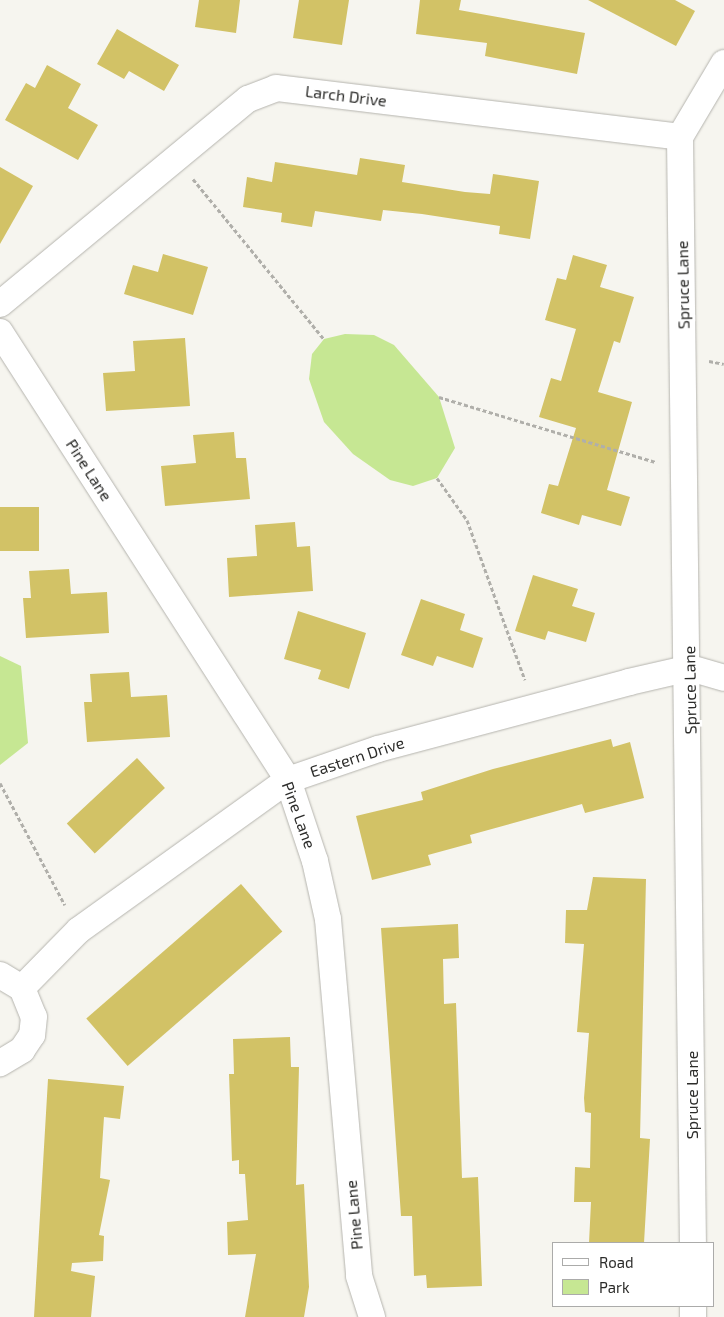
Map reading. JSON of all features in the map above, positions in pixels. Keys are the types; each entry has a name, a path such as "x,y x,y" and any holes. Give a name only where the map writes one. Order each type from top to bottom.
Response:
{"street":[{"path":"680,137 724,63"},
{"name":"Larch Drive","path":"0,304 248,99 276,88 680,137"},
{"name":"Spruce Lane","path":"680,137 690,668 693,1242"},
{"name":"Pine Lane","path":"0,332 288,780 315,861 328,919 359,1276 372,1317"},
{"path":"690,668 724,678"},
{"name":"Eastern Drive","path":"22,988 79,930 288,780 378,749 690,668"},
{"path":"0,975 22,988 34,1017 32,1035 22,1050 0,1063"}],"path":[{"path":"176,157 324,339"},
{"path":"439,397 615,452 685,469"},
{"path":"437,478 467,520 534,707"},
{"path":"0,783 79,930"}],"green space":[{"path":"345,334 374,335 394,345 439,397 455,448 437,478 413,486 390,480 353,454 324,422 309,379 312,354 324,339"},
{"path":"0,656 21,666 28,743 0,765"}],"building":[{"path":"199,0 240,0 236,33 195,27"},
{"path":"299,0 349,0 342,45 293,38"},
{"path":"420,0 461,0 459,10 585,33 577,74 485,56 487,43 416,34"},
{"path":"588,0 675,0 695,11 676,46"},
{"path":"117,29 179,65 164,91 129,71 124,79 97,64"},
{"path":"47,65 81,84 68,108 98,125 78,160 5,120 26,83 35,88"},
{"path":"360,158 405,165 402,182 465,192 490,194 493,174 539,181 530,239 499,234 500,226 422,214 383,210 381,221 315,211 312,227 281,222 282,213 243,207 247,177 272,182 275,162 357,175"},
{"path":"0,167 33,186 0,244"},
{"path":"163,254 208,267 193,315 124,294 133,265 158,272"},
{"path":"573,255 607,265 600,287 634,297 620,343 614,341 598,392 632,402 607,490 630,497 621,526 582,515 579,525 541,513 549,484 558,486 576,428 539,417 551,378 561,381 576,329 545,320 557,278 566,280"},
{"path":"185,338 190,406 106,411 103,373 135,371 133,341"},
{"path":"234,432 236,458 246,458 250,499 165,506 161,466 196,463 193,435"},
{"path":"0,507 39,507 39,551 0,551"},
{"path":"295,522 297,547 310,546 313,591 229,597 227,558 257,556 255,525"},
{"path":"69,569 71,594 107,592 109,633 26,638 23,598 31,598 29,571"},
{"path":"533,575 578,589 572,606 595,613 586,642 548,631 545,640 515,631"},
{"path":"421,599 465,614 460,630 483,638 473,668 437,656 433,666 401,655"},
{"path":"298,611 366,633 349,689 318,679 321,670 284,659"},
{"path":"129,672 131,697 167,695 170,737 87,742 84,702 92,702 90,674"},
{"path":"611,739 613,747 630,742 644,798 585,813 582,804 470,835 472,843 428,855 431,865 372,880 356,816 423,800 421,792 493,769"},
{"path":"137,758 165,788 95,853 67,823"},
{"path":"593,877 646,879 640,1138 650,1139 644,1242 589,1242 591,1202 574,1202 575,1167 590,1168 591,1113 585,1112 584,1098 589,1033 577,1032 584,944 565,943 566,910 587,910"},
{"path":"241,884 282,932 128,1066 86,1018"},
{"path":"458,924 459,958 443,959 444,1004 456,1003 462,1178 478,1177 482,1286 427,1288 426,1275 414,1276 412,1216 401,1216 381,928"},
{"path":"290,1037 291,1067 299,1067 296,1185 304,1184 309,1287 304,1317 245,1317 256,1254 228,1255 227,1222 248,1220 245,1174 239,1174 239,1160 232,1161 229,1074 234,1074 233,1039"},
{"path":"48,1079 124,1086 120,1119 104,1117 100,1178 110,1180 99,1235 104,1236 103,1261 72,1263 71,1271 95,1276 91,1317 34,1317"}]}
